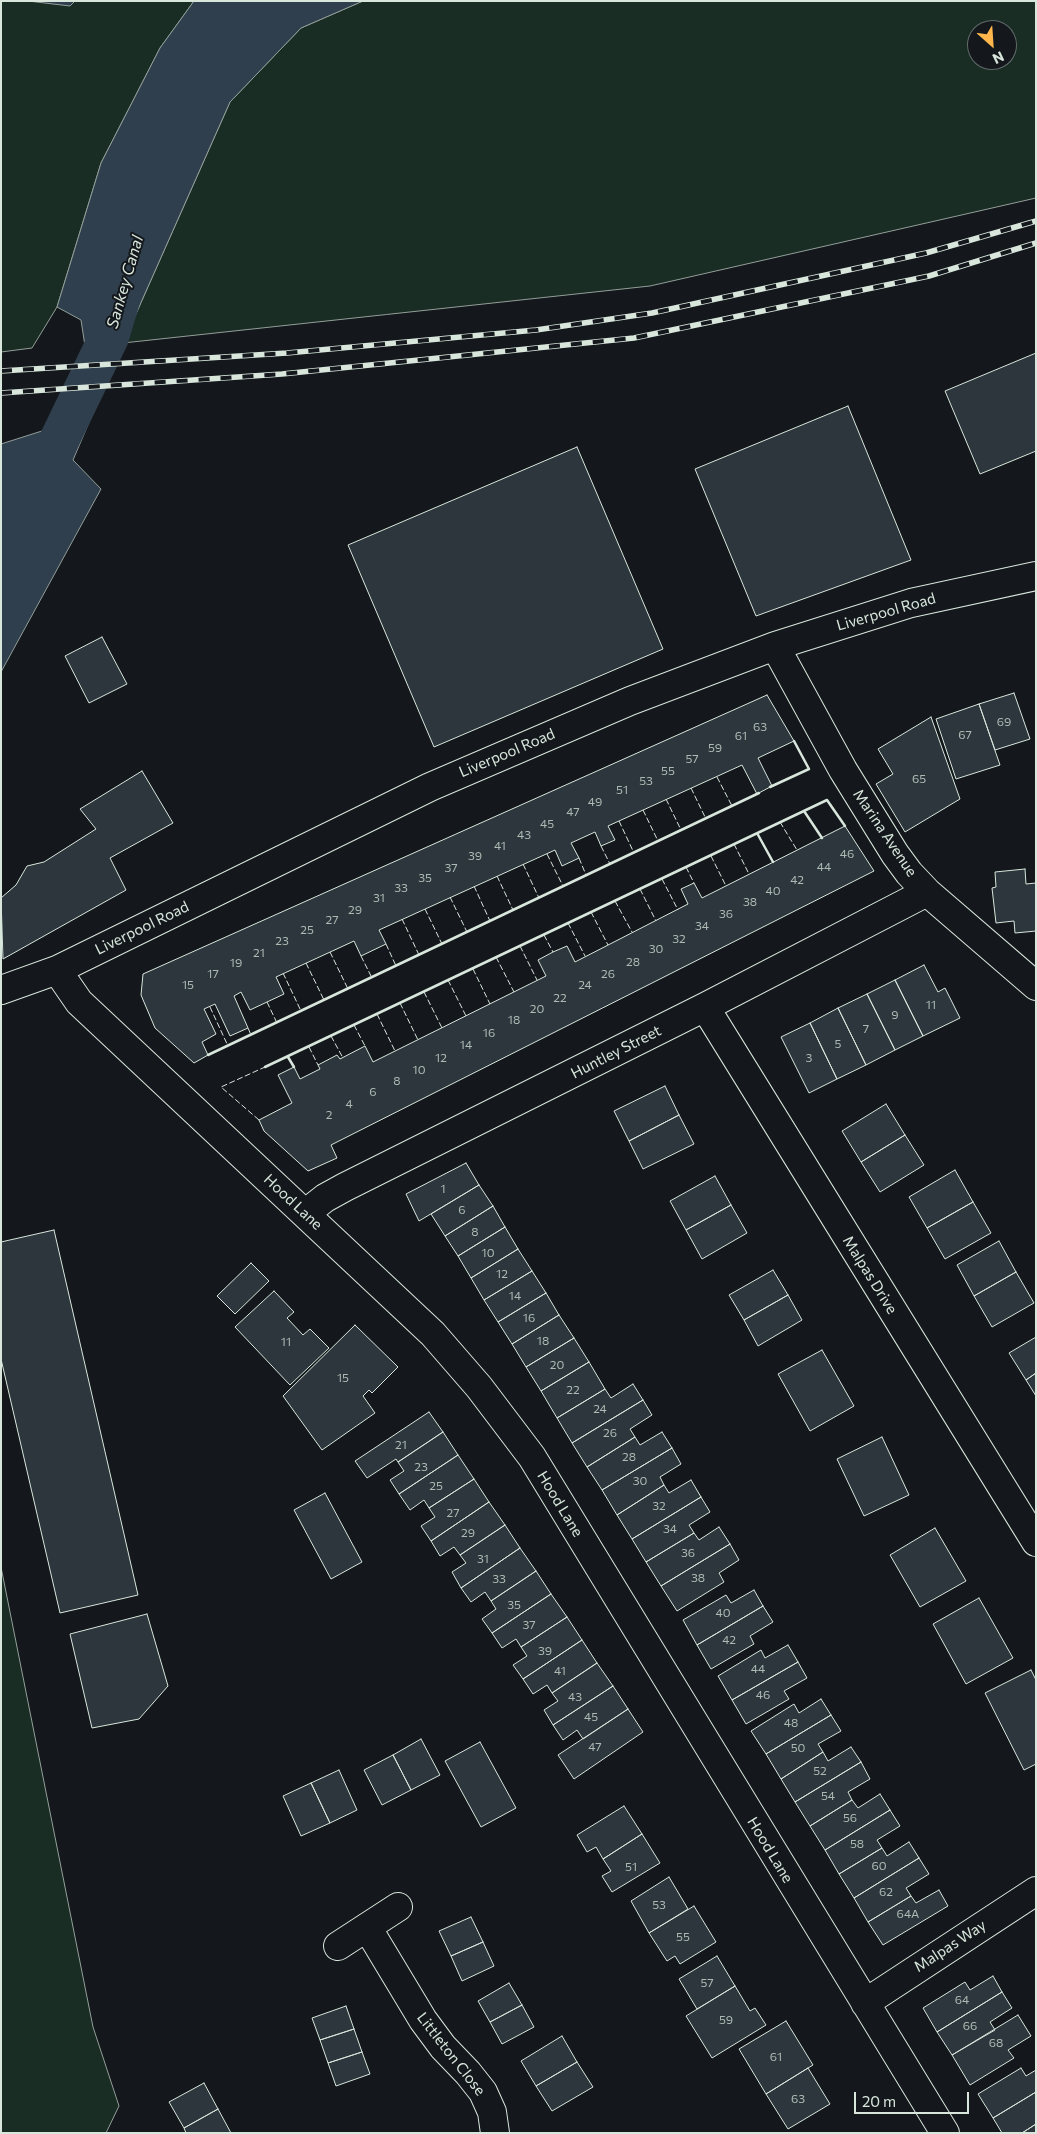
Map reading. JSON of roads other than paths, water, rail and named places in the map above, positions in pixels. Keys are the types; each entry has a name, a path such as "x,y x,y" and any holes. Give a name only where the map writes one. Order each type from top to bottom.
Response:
{"street":[{"name":"Liverpool Road","path":"1,990 57,970 438,783 630,701 775,646 911,603 1036,576"},
{"name":"Marina Avenue","path":"775,646 843,770 895,854 927,892 1036,986"},
{"name":"Huntley Street","path":"306,1213 325,1198 345,1187 704,1007 927,892"},
{"name":"Hood Lane","path":"57,970 79,1002 434,1334 479,1387 532,1457 945,2133"},
{"name":"Malpas Drive","path":"704,1007 1036,1542"},
{"name":"Malpas Way","path":"865,2003 1036,1891"},
{"path":"338,1946 398,1907"},
{"name":"Littleton Close","path":"367,1927 423,2020 443,2047 483,2092 492,2112 495,2133"}],"water":[{"path":"28,1 75,1 70,6"},
{"path":"194,1 363,1 301,28 230,102 123,343 85,346 81,320 57,307 101,163 160,48"},
{"path":"56,406 96,406 73,460 101,489 1,672 1,444 45,430"}],"waterway":[{"name":"Sankey Canal","path":"52,455 109,337 122,293"}],"railway":[{"path":"1,371 287,353 536,330 652,313 926,253 1036,221"},
{"path":"1,393 282,374 634,338 929,276 1036,243"}]}
